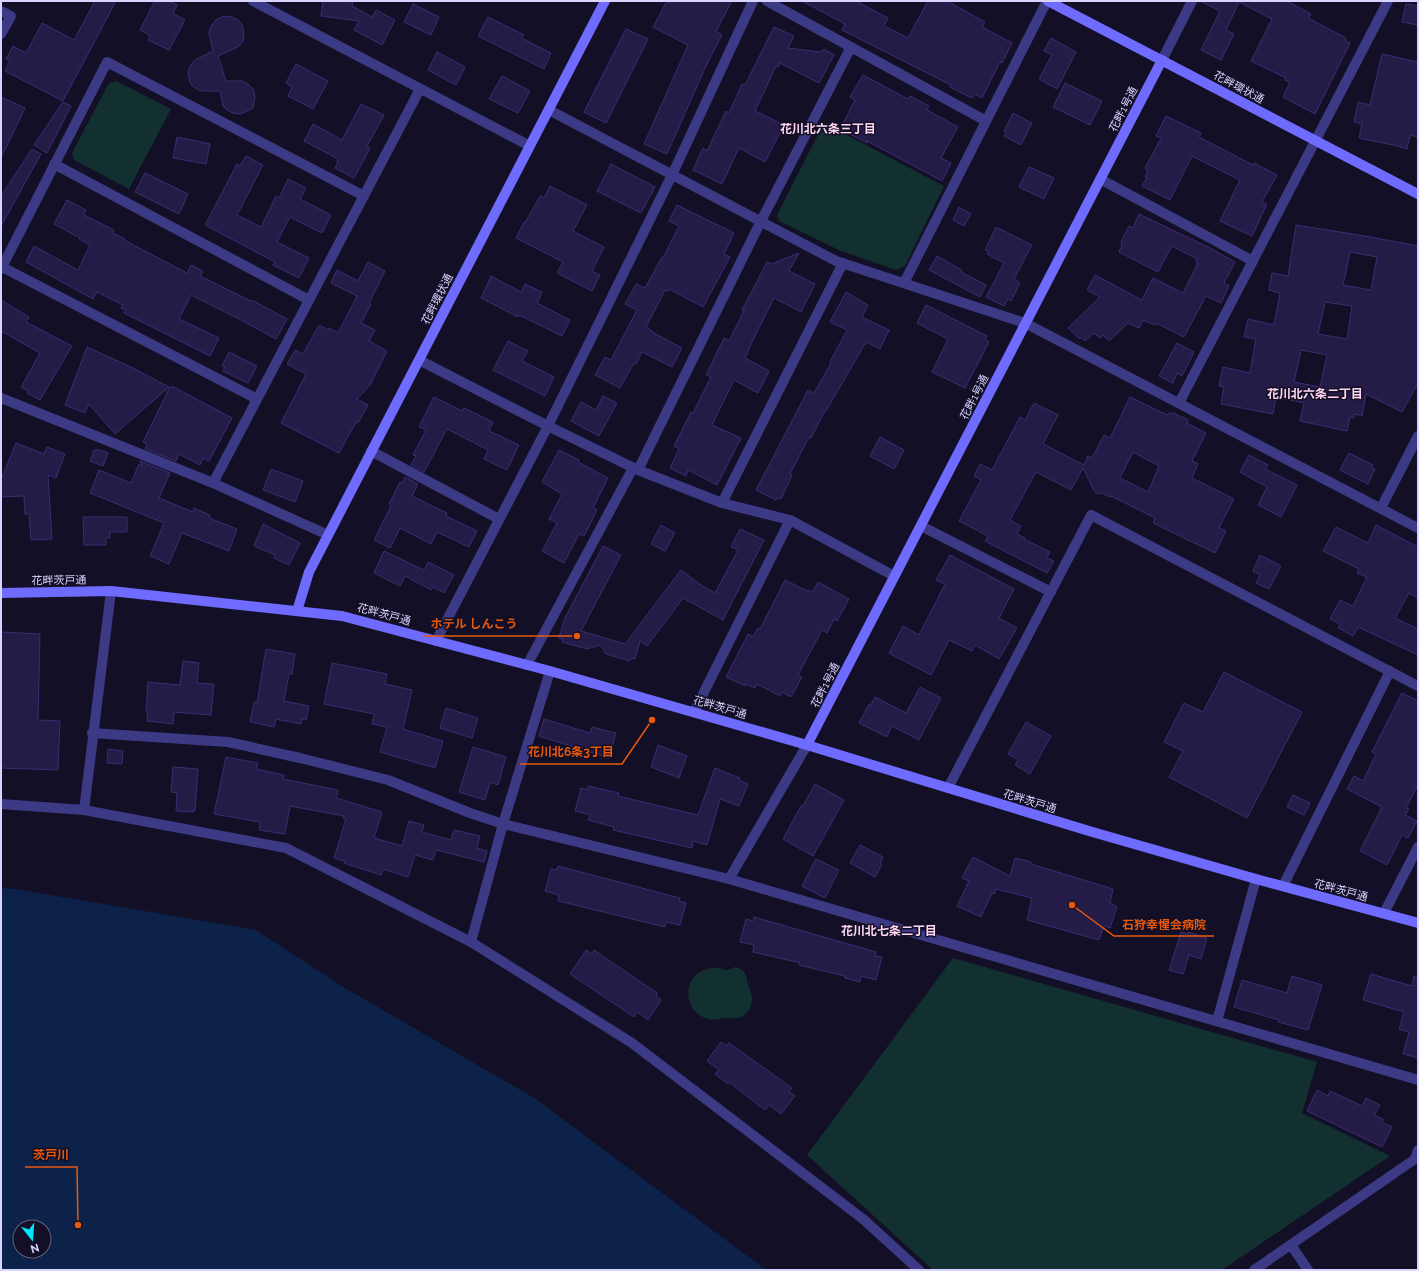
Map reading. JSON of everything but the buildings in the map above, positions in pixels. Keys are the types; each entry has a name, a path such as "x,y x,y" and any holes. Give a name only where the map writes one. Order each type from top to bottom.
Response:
{"street":[{"path":"252,1 530,146"},
{"name":"花畔環状通","path":"297,611 308,572 605,1"},
{"path":"436,641 548,426 672,175 753,1"},
{"path":"767,1 986,121"},
{"path":"904,283 1048,1"},
{"name":"花畔環状通","path":"1048,1 1418,194"},
{"path":"1162,60 1192,1"},
{"path":"1179,403 1388,1"},
{"path":"1,11 11,16 1,34"},
{"path":"527,665 636,469 761,221 852,47"},
{"name":"花畔1号通","path":"807,745 1162,60"},
{"path":"257,399 2,268 107,62 364,196"},
{"path":"213,483 420,89"},
{"path":"548,110 836,261 1025,323 1418,528"},
{"path":"54,164 309,300"},
{"path":"1100,179 1253,260"},
{"path":"722,504 843,263"},
{"path":"419,360 636,469 722,504 790,520 894,576"},
{"path":"1,398 213,483 328,535"},
{"path":"1381,508 1418,436"},
{"path":"371,451 499,519"},
{"path":"948,788 1091,515 1418,686"},
{"path":"694,712 790,520"},
{"path":"921,526 1051,592"},
{"path":"84,810 92,734 111,591"},
{"name":"花畔茨戸通","path":"1,593 111,591 342,616 550,671 807,745 1056,821 1256,879 1418,922"},
{"path":"471,942 503,824 550,671"},
{"path":"1283,886 1390,671"},
{"path":"92,734 228,742 293,756 388,780 470,813 503,824 730,879 1418,1080"},
{"path":"730,879 807,745"},
{"path":"1,804 84,810 286,848 471,942 632,1043 863,1219 919,1270"},
{"path":"1384,913 1418,848"},
{"path":"1217,1021 1256,879"},
{"path":"1254,1270 1415,1159 1418,1150"},
{"path":"1290,1245 1308,1270"}],"green space":[{"path":"116,81 171,109 129,189 74,160 72,153 109,83"},
{"path":"824,123 944,186 905,266 896,270 841,251 779,221 777,215"},
{"path":"953,958 1317,1062 1302,1113 1390,1156 1222,1270 933,1270 807,1155"},
{"path":"735,967 744,972 751,992 752,1003 747,1013 738,1018 713,1020 703,1017 697,1013 692,1008 689,1001 688,994 691,981 696,975 709,968 726,970"}],"water":[{"path":"1,888 16,889 256,930 340,985 536,1099 766,1270 1,1270"}],"place":[{"name":"ホテル しんこう","path":"577,636"},
{"name":"花川北6条3丁目","path":"652,720"},
{"name":"石狩幸惺会病院","path":"1072,905"},
{"name":"茨戸川","path":"78,1225"}],"district":[{"name":"花川北六条三丁目","path":"828,129"},
{"name":"花川北六条二丁目","path":"1315,394"},
{"name":"花川北七条二丁目","path":"889,931"}]}
